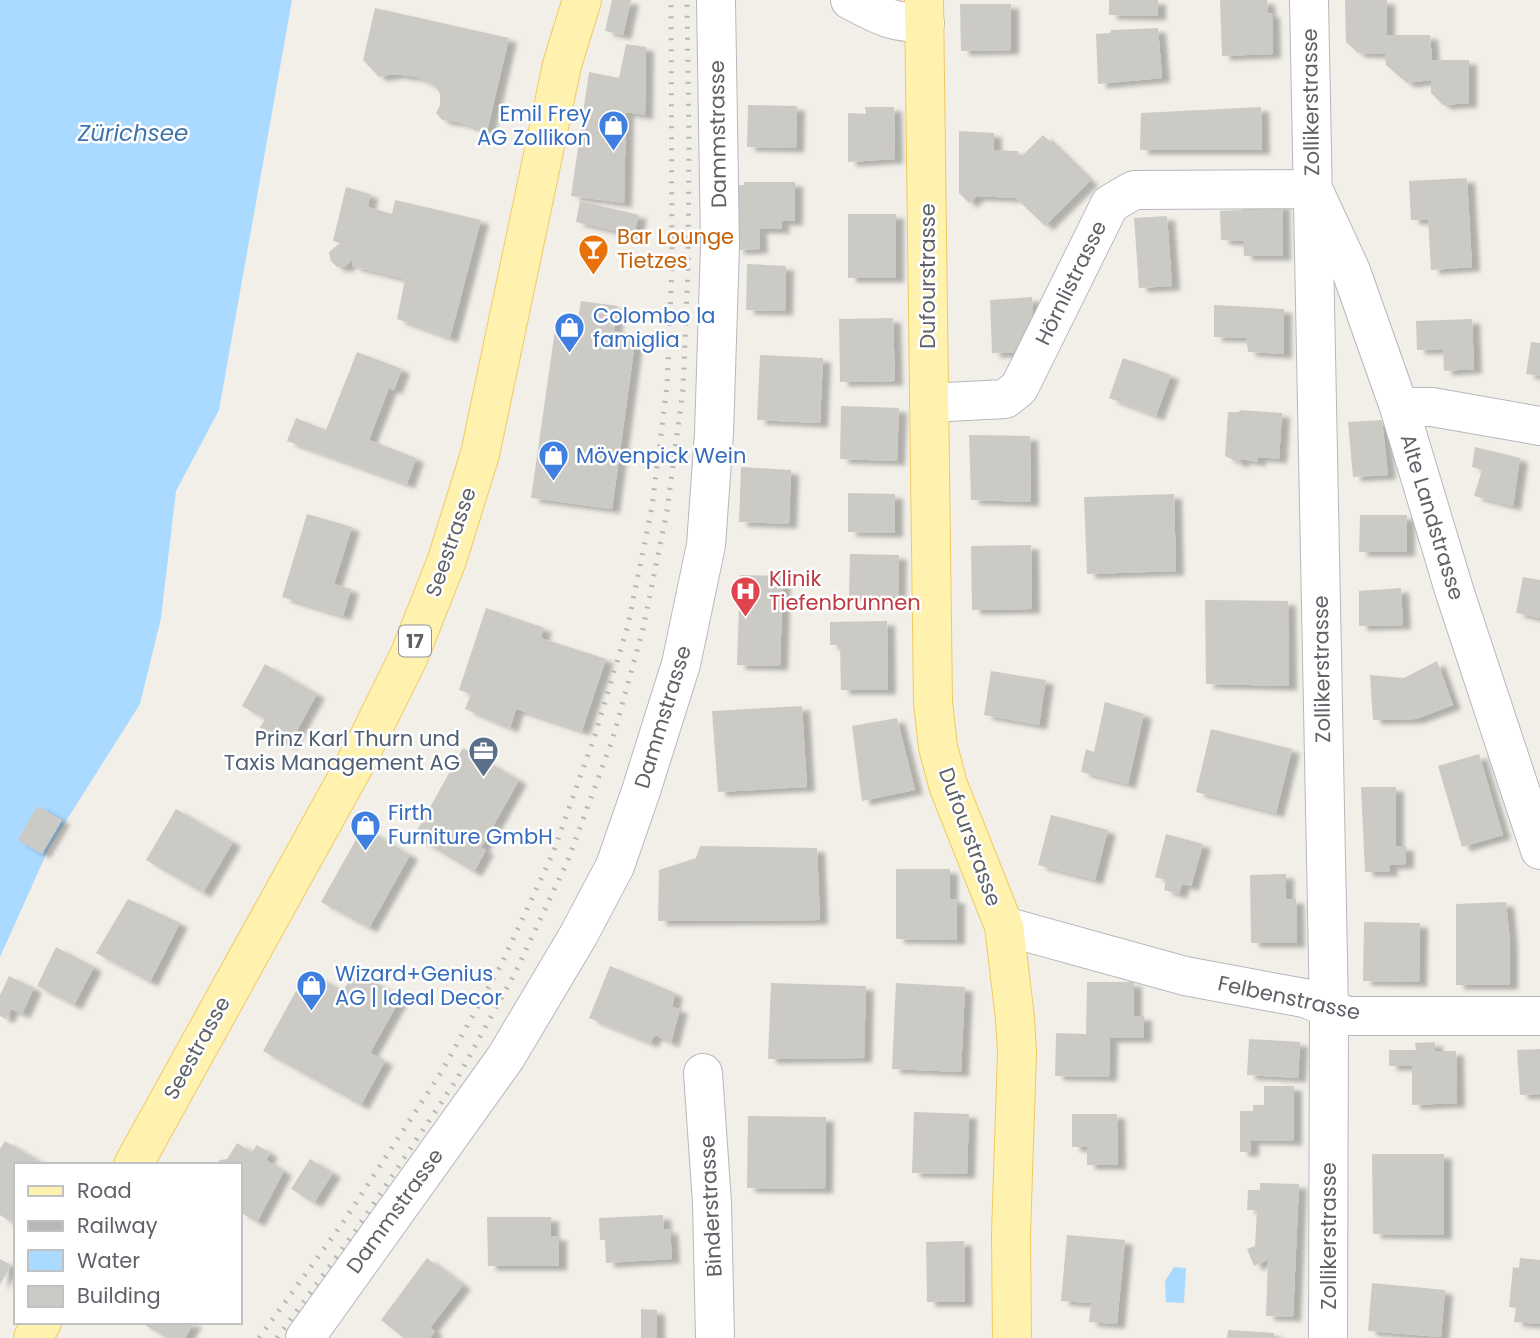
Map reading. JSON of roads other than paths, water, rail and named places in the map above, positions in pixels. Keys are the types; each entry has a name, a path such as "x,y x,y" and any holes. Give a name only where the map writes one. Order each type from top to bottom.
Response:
{"main road":[{"name":"17","path":"559,0 562,65"},
{"name":"17","path":"562,65 582,0"},
{"name":"Dufourstrasse","path":"925,11 933,703 938,747 948,785 1004,926 1017,1052 1011,1234 1012,1338"},
{"name":"Seestrasse","path":"134,1163 362,751 409,656 447,560 480,454 562,65"}],"street":[{"name":"Dammstrasse","path":"305,1338 506,1057 578,936 615,866 681,664 706,545 714,433 720,246 716,0"},
{"path":"850,0 884,17 904,23 925,11"},
{"name":"Zollikerstrasse","path":"1309,0 1329,1010 1328,1338"},
{"name":"Hörnlistrasse","path":"929,403 1005,399 1019,388 1110,204 1134,190 1313,189"},
{"name":"Alte Landstrasse","path":"1313,189 1351,271 1399,407 1455,593 1540,850"},
{"path":"1399,407 1432,407 1540,426"},
{"name":"Felbenstrasse","path":"1004,926 1185,976 1304,998 1349,1016 1540,1016"},
{"name":"Binderstrasse","path":"703,1073 712,1203 716,1338"}],"water":[{"name":"Zürichsee","path":"0,0 292,0 219,410 176,491 161,618 140,704 49,848 0,957"},
{"path":"1174,1267 1186,1268 1184,1303 1166,1302 1165,1281"}],"railway":[{"path":"259,1338 342,1224 442,1071 501,965 553,853 595,735 628,625 652,507 667,386 672,267 671,0"},
{"path":"277,1338 354,1233 457,1079 516,971 568,860 612,741 643,629 667,511 683,389 688,269 687,0"}],"place":[{"name":"Emil Frey AG Zollikon","path":"614,153"},
{"name":"Bar Lounge Tietzes","path":"594,276"},
{"name":"Colombo la famiglia","path":"570,355"},
{"name":"Mövenpick Wein","path":"553,483"},
{"name":"Klinik Tiefenbrunnen","path":"746,618"},
{"name":"Prinz Karl Thurn und Taxis Management AG","path":"483,778"},
{"name":"Firth Furniture GmbH","path":"365,852"},
{"name":"Wizard+Genius AG | Ideal Decor","path":"312,1013"}]}
